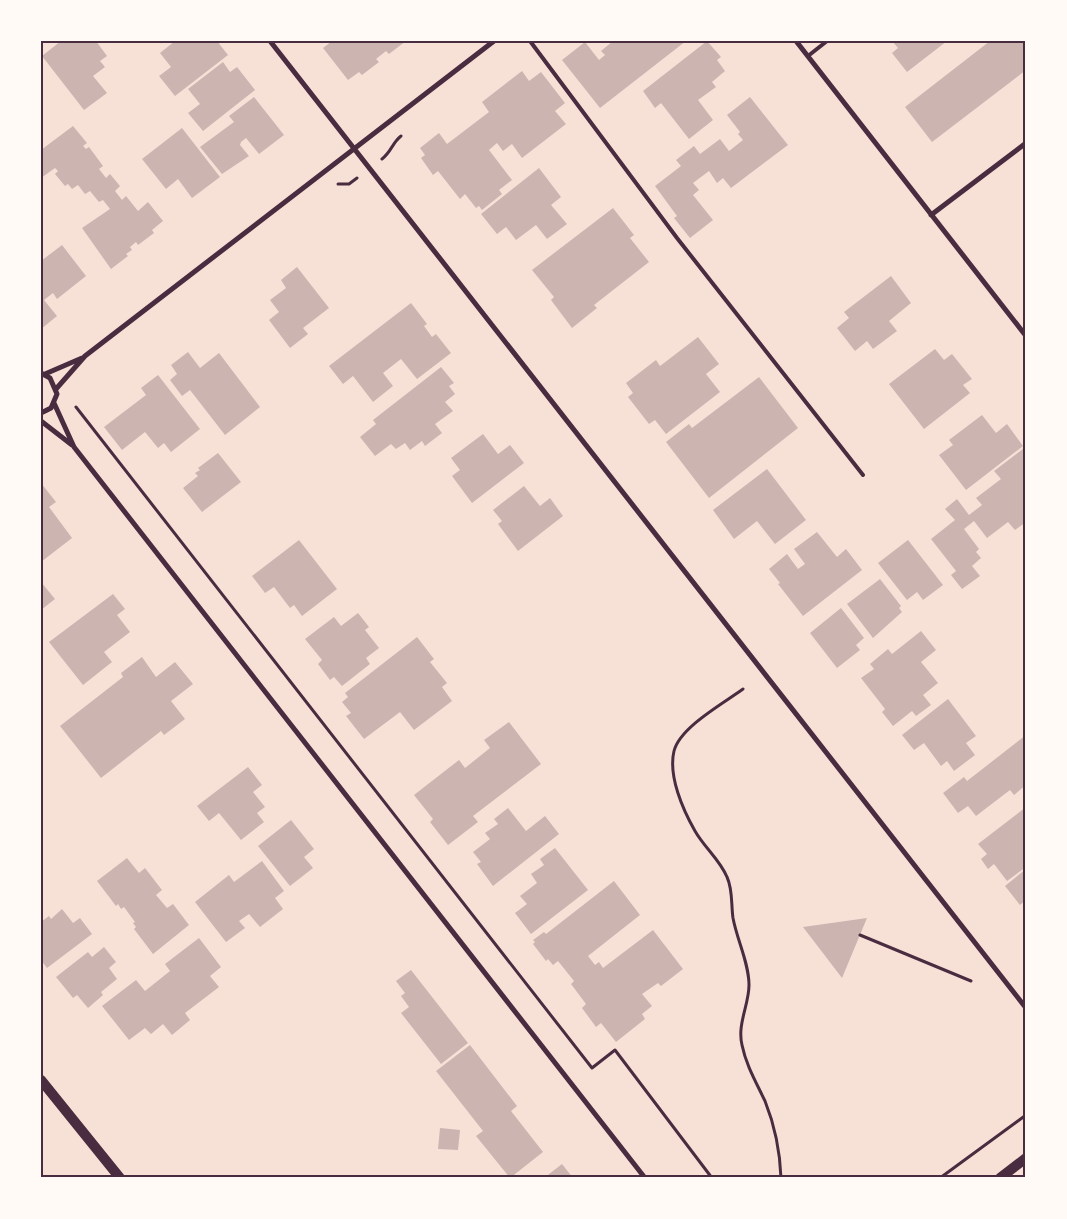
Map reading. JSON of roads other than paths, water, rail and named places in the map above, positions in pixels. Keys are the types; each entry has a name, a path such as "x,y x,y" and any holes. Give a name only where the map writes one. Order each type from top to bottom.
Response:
{"main road":[{"path":"41,1075 55,1096"},
{"path":"41,1080 120,1178"},
{"path":"1000,1178 1026,1158"}],"street":[{"path":"270,41 1026,1008"},
{"path":"494,41 355,150 85,356 56,389 54,403 74,447 645,1178"},
{"path":"796,41 1026,336"},
{"path":"931,214 1026,142"},
{"path":"43,373 85,356"},
{"path":"43,373 50,378 56,389"},
{"path":"41,414 54,403"},
{"path":"41,421 74,447"}],"lane":[{"path":"530,41 677,238 863,475"},
{"path":"808,56 827,41"}]}
